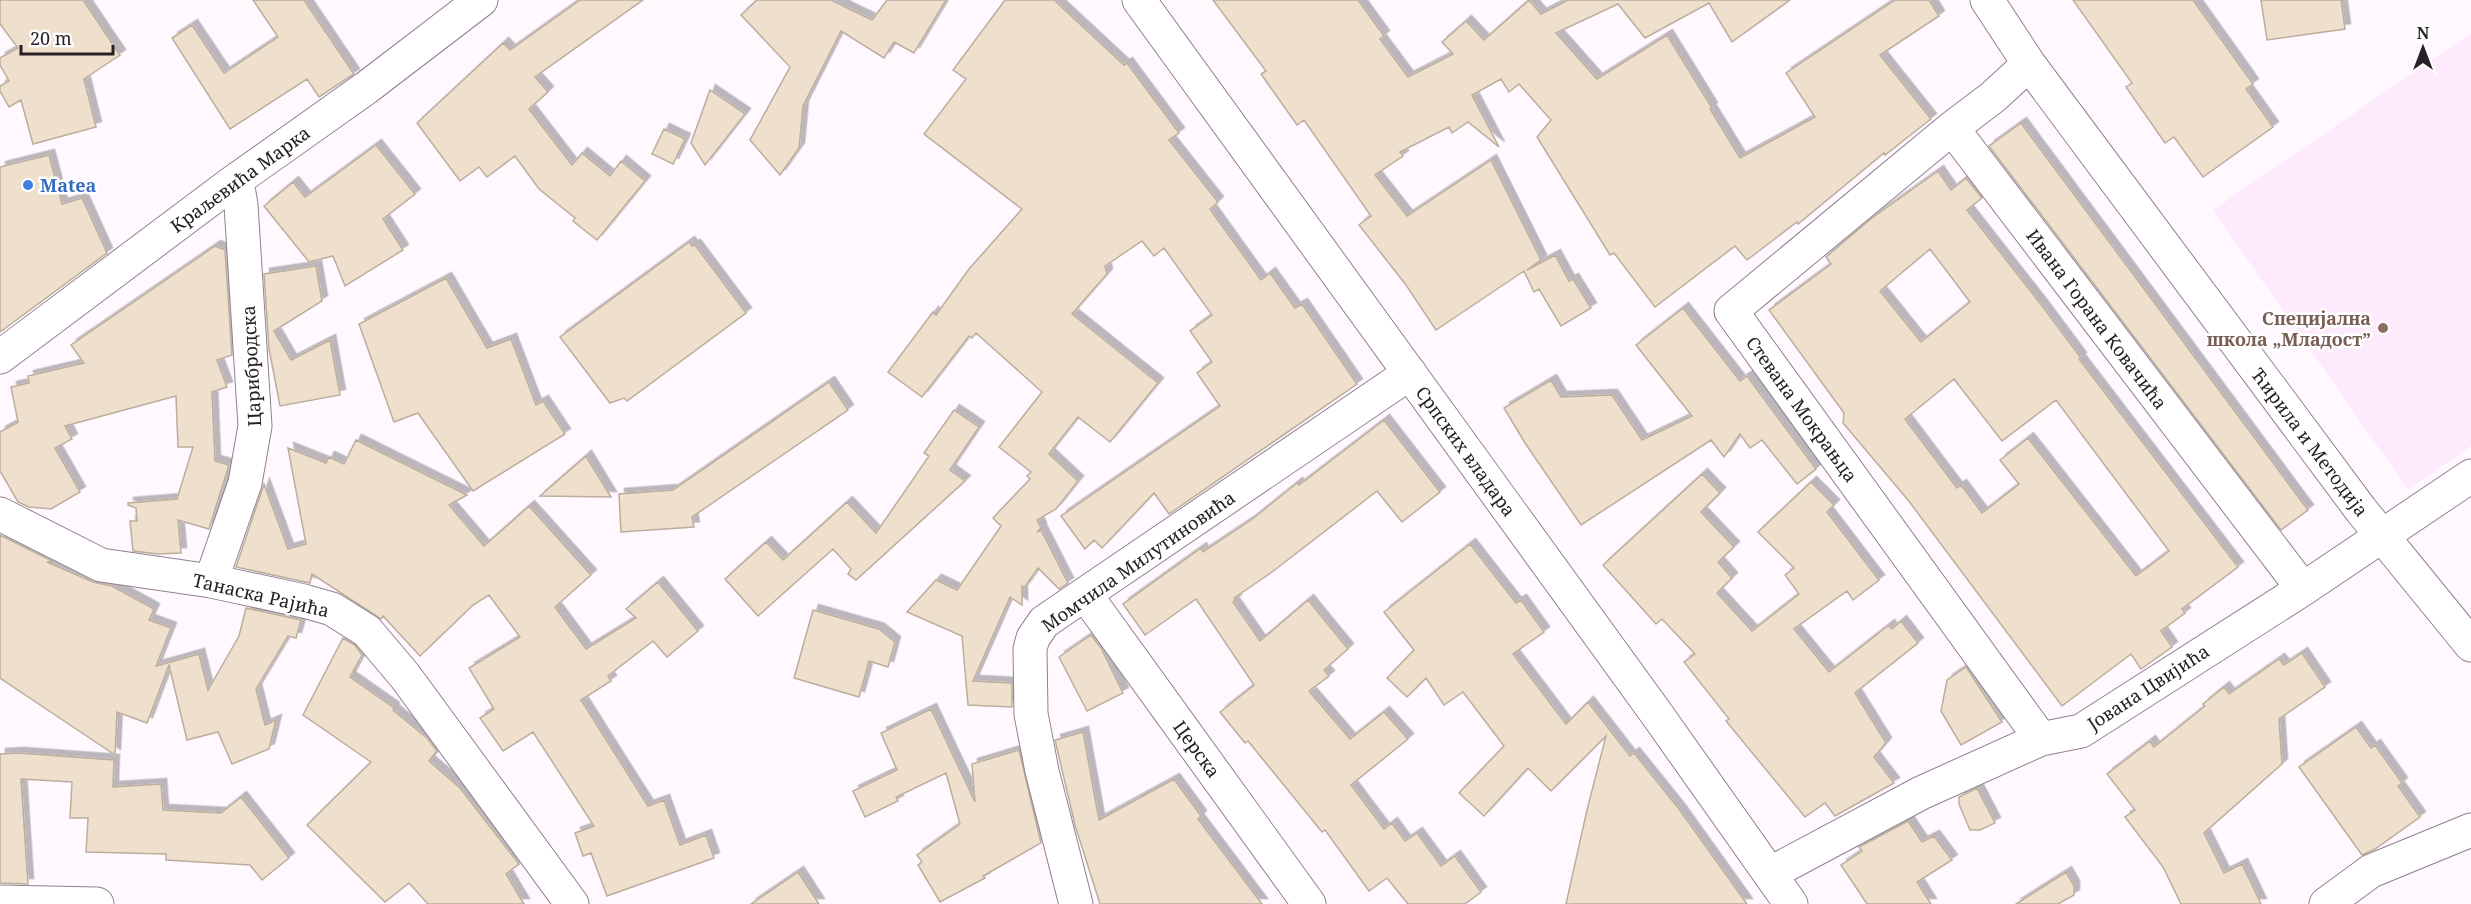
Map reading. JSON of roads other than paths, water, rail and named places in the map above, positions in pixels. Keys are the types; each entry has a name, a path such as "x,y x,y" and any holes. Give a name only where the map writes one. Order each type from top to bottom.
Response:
{"street":[{"name":"Краљевића Марка","path":"0,357 232,183 366,88 481,0"},
{"name":"Српских владара","path":"1139,0 1771,873 1791,904"},
{"name":"Ћирила и Методија","path":"1987,0 2029,64 2380,536 2427,588 2471,645"},
{"path":"1952,128 1993,97 2029,64"},
{"name":"Ивана Горана Ковачића","path":"1952,128 2303,589"},
{"name":"Стевана Мокрањца","path":"1952,128 1731,311 2041,739"},
{"name":"Царибродска","path":"211,581 245,483 255,426 241,205 239,193 232,183"},
{"name":"Момчила Милутиновића","path":"1076,904 1042,771 1031,714 1030,649 1033,638 1044,622 1410,373"},
{"name":"Јована Цвијића","path":"1771,873 1921,793 2041,739 2080,731 2303,589 2471,476"},
{"name":"Танаска Рајића","path":"0,514 101,565 211,581 332,609 367,630 405,675 512,818 572,904"},
{"name":"Церска","path":"1085,594 1309,904"},
{"path":"2326,904 2371,871 2471,830"},
{"path":"0,902 97,904"}],"place":[{"name":"Matea","path":"28,185"},
{"name":"Специјална школа „Младост”","path":"2383,328"}]}
